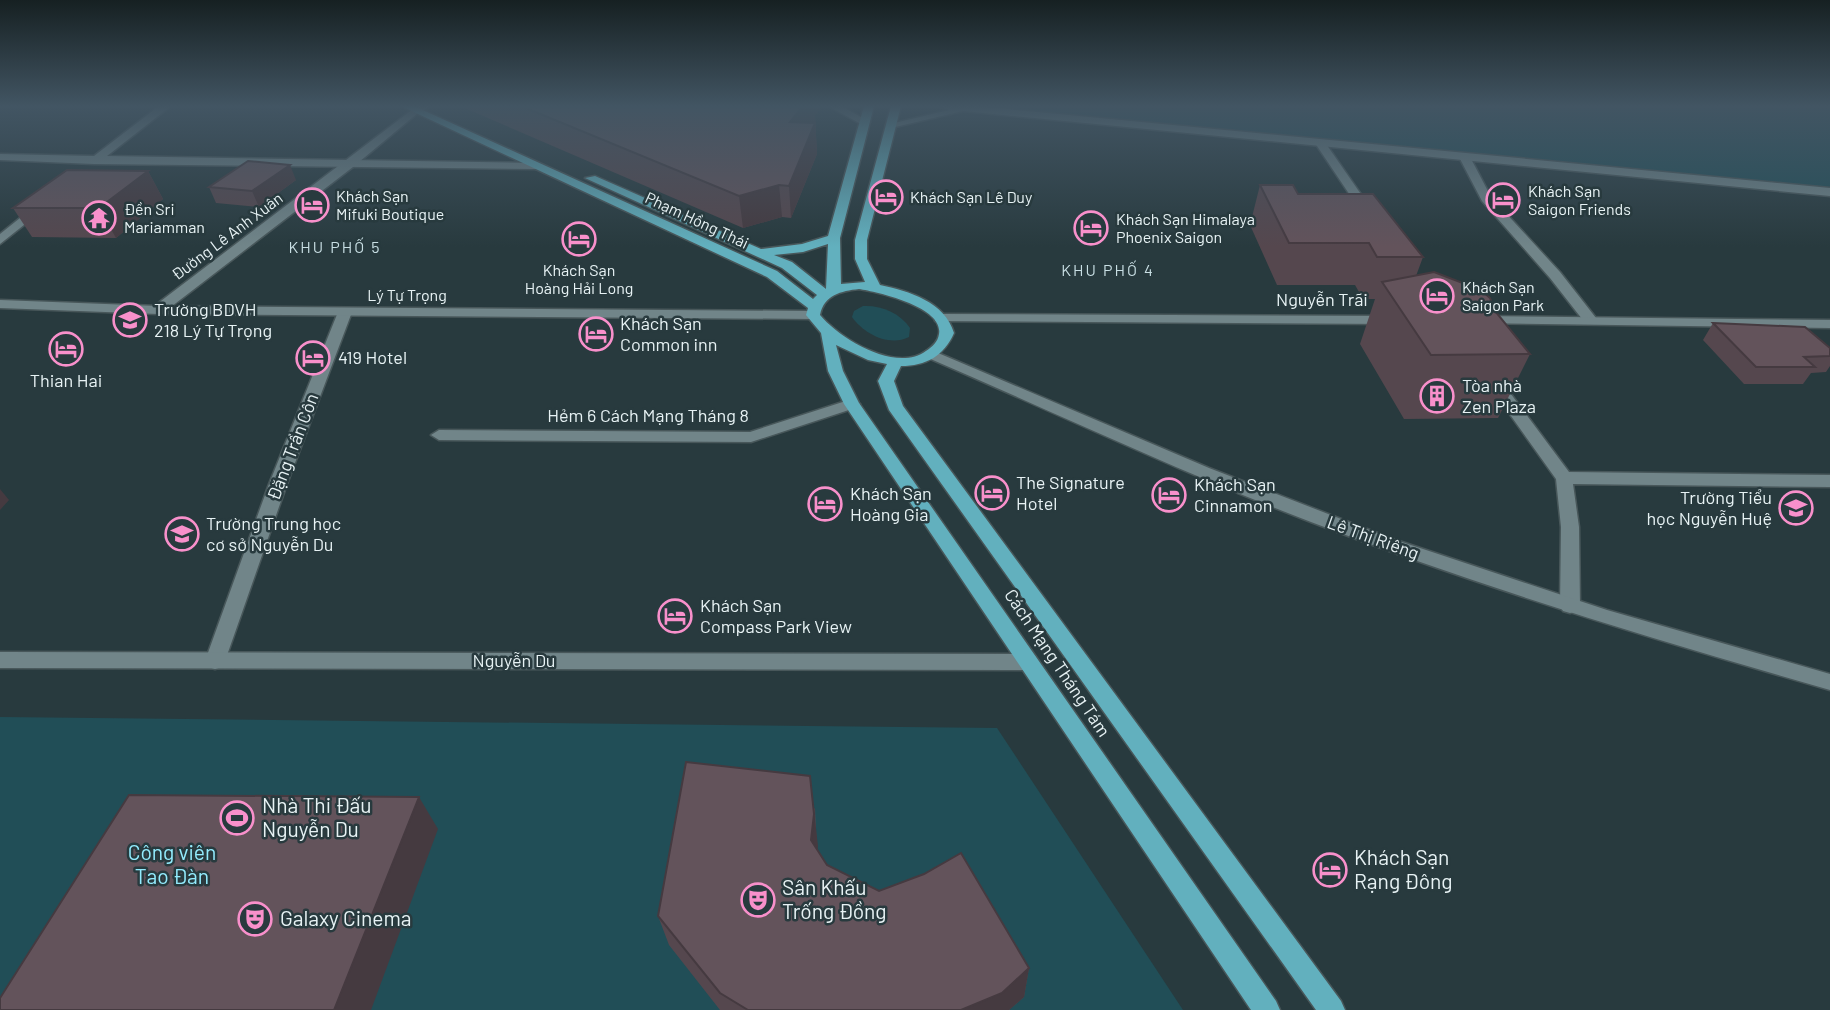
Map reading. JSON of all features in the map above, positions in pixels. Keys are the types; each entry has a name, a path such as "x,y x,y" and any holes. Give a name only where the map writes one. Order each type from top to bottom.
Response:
{"main road":[{"name":"Phạm Hồng Thái","path":"510,153 772,274 814,310 828,334"},
{"name":"Phạm Hồng Thái","path":"527,153 759,252 787,265 830,292"},
{"path":"830,292 834,238 857,153"},
{"path":"874,286 861,258 861,240 884,153"},
{"path":"759,252 803,248 834,238"},
{"path":"814,310 830,292 849,286 874,286 904,294 940,318 945,328 945,338 940,348 914,360 896,361 857,352 828,334"},
{"name":"Cách Mạng Tháng Tám","path":"828,334 830,357 837,380 852,404 1267,1010"},
{"name":"Cách Mạng Tháng Tám","path":"896,361 886,381 895,407 1332,1010"}],"street":[{"path":"86,168 105,153"},
{"name":"Đường Lê Anh Xuân","path":"158,310 363,153"},
{"path":"1327,153 1380,230"},
{"path":"1425,153 1830,192"},
{"path":"0,157 349,165 536,166"},
{"path":"1465,157 1486,198 1555,275 1591,321"},
{"path":"0,240 54,195"},
{"name":"Lý Tự Trọng","path":"0,304 158,310 345,312 814,310"},
{"name":"Đặng Trần Côn","path":"215,661 278,484 345,312"},
{"name":"Nguyễn Trãi","path":"940,318 1412,320"},
{"path":"1460,320 1830,324"},
{"name":"Lê Thị Riêng","path":"931,354 1241,488 1458,569 1570,606 1830,682"},
{"path":"1486,370 1564,478 1569,514 1570,606"},
{"name":"Hẻm 6 Cách Mạng Tháng 8","path":"439,435 751,437 852,404"},
{"path":"1564,478 1830,481"},
{"name":"Nguyễn Du","path":"0,660 1028,662"}],"green space":[{"path":"1475,153 1830,153 1830,187"},
{"path":"863,306 895,314 910,328 909,337 885,340 863,329 852,317 854,311"},
{"name":"Công viên Tao Đàn","path":"0,717 997,728 1183,1010 0,1010"}],"building":[{"path":"635,153 803,153 789,186 779,185 739,196"},
{"path":"248,161 290,165 252,191 209,187"},
{"path":"67,170 148,171 99,208 13,208"},
{"path":"1260,185 1293,185 1298,194 1373,194 1423,257 1377,257 1369,243 1289,243"},
{"path":"1434,272 1481,290 1490,298 1495,311 1530,354 1431,355 1382,282"},
{"path":"1713,323 1805,327 1830,348 1830,356 1804,357 1815,367 1756,367"},
{"name":"Sân Khấu Trống Đồng","path":"686,762 810,776 814,814 811,840 827,865 879,891 924,874 961,853 1029,968 1002,993 961,1010 748,1010 720,993 658,916"},
{"name":"Galaxy Cinema","path":"129,795 419,797 334,1010 0,1010 0,998"}],"place":[{"name":"Khách Sạn Lê Duy","path":"886,197"},
{"name":"Khách Sạn Saigon Friends","path":"1503,200"},
{"name":"Khách Sạn Mifuki Boutique","path":"312,205"},
{"name":"Đền Sri Mariamman","path":"99,218"},
{"name":"Khách Sạn Himalaya Phoenix Saigon","path":"1091,228"},
{"name":"Khách Sạn Hoàng Hải Long","path":"579,239"},
{"name":"Khách Sạn Saigon Park","path":"1437,296"},
{"name":"Trường BDVH 218 Lý Tự Trọng","path":"130,320"},
{"name":"Khách Sạn Common inn","path":"596,334"},
{"name":"Thian Hai","path":"66,349"},
{"name":"419 Hotel","path":"313,358"},
{"name":"Tòa nhà Zen Plaza","path":"1437,396"},
{"name":"The Signature Hotel","path":"992,493"},
{"name":"Khách Sạn Cinnamon","path":"1169,495"},
{"name":"Khách Sạn Hoàng Gia","path":"825,504"},
{"name":"Trường Tiểu học Nguyễn Huệ","path":"1796,508"},
{"name":"Trường Trung học cơ sở Nguyễn Du","path":"182,534"},
{"name":"Khách Sạn Compass Park View","path":"675,616"},
{"name":"Nhà Thi Đấu Nguyễn Du","path":"237,818"},
{"name":"Khách Sạn Rạng Đông","path":"1330,870"},
{"name":"Sân Khấu Trống Đồng","path":"758,900"},
{"name":"Galaxy Cinema","path":"255,919"}],"district":[{"name":"KHU PHỐ 5","path":"335,247"},
{"name":"KHU PHỐ 4","path":"1108,270"}]}
